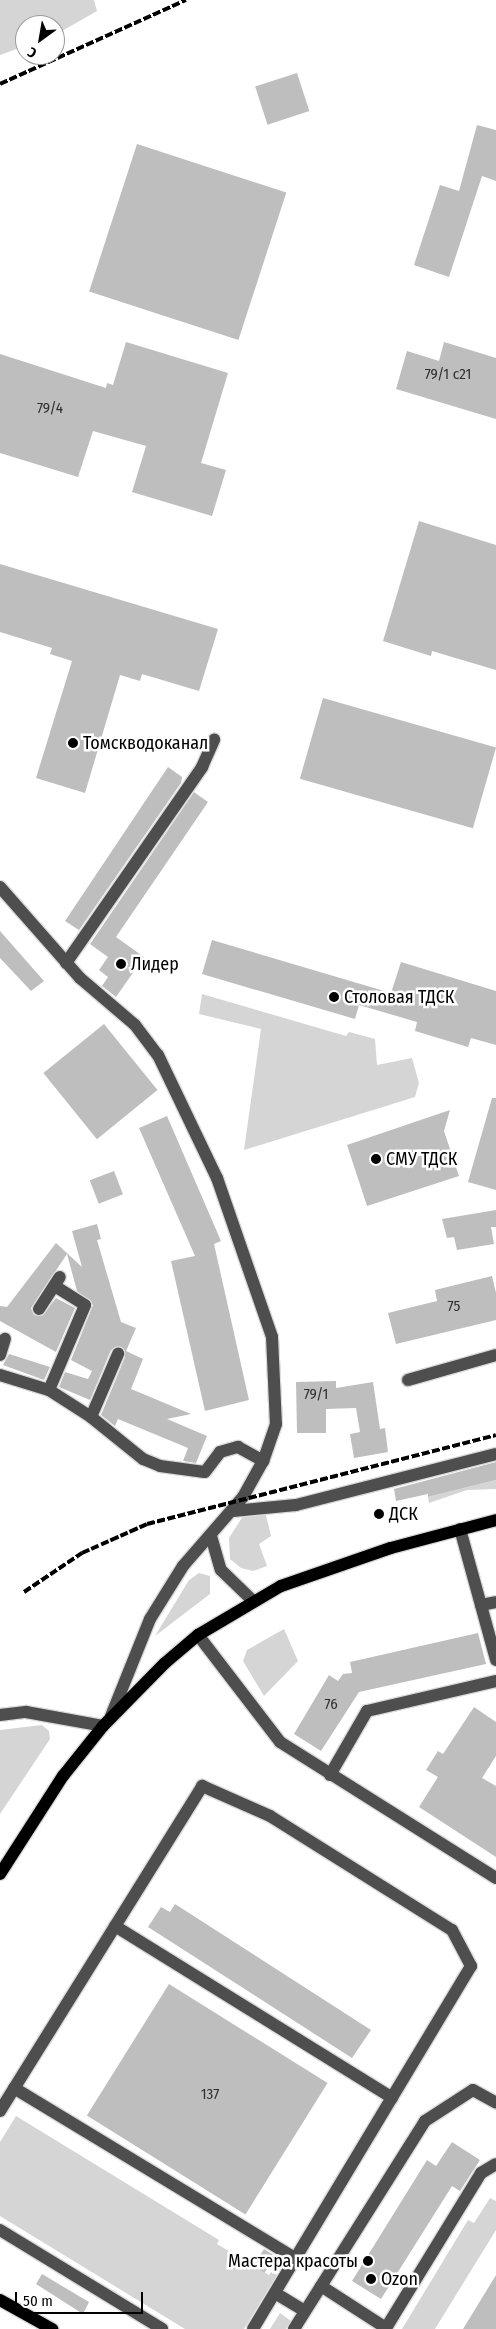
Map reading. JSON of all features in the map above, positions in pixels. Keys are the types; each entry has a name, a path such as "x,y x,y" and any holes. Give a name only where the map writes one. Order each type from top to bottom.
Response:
{"main road":[{"path":"0,1874 63,1776 111,1716 165,1663 198,1635 281,1586 334,1567 496,1520"},
{"path":"0,2300 52,2329"}],"street":[{"path":"66,963 202,767 214,740"},
{"path":"0,887 66,963 105,1001 135,1025 158,1055 217,1178 272,1337 276,1424 263,1461 233,1512 183,1566 150,1619 111,1716"},
{"path":"40,1309 58,1281 85,1305 49,1390"},
{"path":"0,1355 6,1340"},
{"path":"91,1417 118,1354"},
{"path":"408,1380 496,1355"},
{"path":"0,1375 49,1390 91,1417 123,1445 160,1466 206,1472 220,1452 238,1448 263,1461"},
{"path":"233,1512 296,1505 496,1454"},
{"path":"460,1529 496,1660"},
{"path":"211,1536 221,1570 253,1601"},
{"path":"481,1605 496,1602"},
{"path":"198,1635 280,1742 496,1878"},
{"path":"330,1774 367,1711 496,1680"},
{"path":"0,1715 26,1712 103,1726"},
{"path":"0,2111 202,1786 270,1816 452,1930 471,1966 253,2329"},
{"path":"115,1926 392,2098"},
{"path":"14,2088 296,2259"},
{"path":"294,2329 425,2121 473,2090 496,2103"},
{"path":"321,2286 386,2328 481,2173 496,2164"},
{"path":"0,2230 162,2329"},
{"path":"275,2293 305,2311"}],"shaded area":[{"path":"0,0 94,0 97,11 65,29 65,15 15,15 15,50 0,55"},
{"path":"202,994 346,1036 349,1032 375,1039 377,1065 412,1058 419,1083 415,1097 244,1150 261,1029 199,1014"},
{"path":"496,1480 496,1489 467,1490 429,1503 428,1497"},
{"path":"265,1511 271,1536 259,1544 267,1566 253,1571 241,1568 230,1559 229,1538 245,1513"},
{"path":"199,1573 210,1576 210,1594 155,1636 189,1580"},
{"path":"284,1629 298,1661 264,1696 243,1661 247,1650"},
{"path":"42,1725 49,1731 50,1739 0,1814 0,1730"},
{"path":"16,2116 219,2240 217,2244 269,2275 271,2272 277,2275 244,2329 185,2329 0,2216 0,2142"},
{"path":"490,2198 496,2201 496,2230 435,2329 402,2329 468,2220 474,2223"},
{"path":"280,2313 291,2321 286,2329 270,2329"}],"building":[{"path":"297,73 309,111 268,125 255,87"},
{"path":"477,125 496,130 496,181 482,176 449,277 414,265 440,185 459,191"},
{"path":"137,144 286,193 238,340 89,291"},
{"path":"126,342 228,373 201,463 226,470 212,516 132,492 146,446 93,431 78,477 0,453 0,354 106,388 107,383 113,385"},
{"path":"444,342 496,358 496,419 396,389 407,351 439,361"},
{"path":"419,521 496,545 496,670 432,651 431,656 383,641"},
{"path":"0,564 218,629 199,691 142,674 140,681 120,675 85,793 36,778 72,661 50,654 52,648 0,632"},
{"path":"323,698 496,748 473,828 300,779"},
{"path":"168,767 182,777 181,783 79,930 65,921"},
{"path":"194,792 208,802 116,937 144,957 116,997 102,986 108,977 99,970 108,957 90,944"},
{"path":"0,931 44,981 31,991 0,958"},
{"path":"212,940 391,993 401,962 496,991 496,1045 471,1038 468,1047 415,1031 417,1022 359,1005 355,1019 202,974"},
{"path":"104,1024 157,1090 97,1139 43,1073"},
{"path":"492,1098 496,1098 496,1190 468,1182"},
{"path":"450,1110 444,1131 459,1176 367,1206 347,1145"},
{"path":"167,1116 221,1241 214,1244 249,1400 205,1411 171,1261 195,1256 139,1128"},
{"path":"114,1171 123,1194 99,1204 90,1180"},
{"path":"496,1210 496,1227 491,1227 494,1244 457,1250 454,1237 447,1238 442,1219"},
{"path":"97,1224 101,1239 97,1240 121,1322 136,1328 126,1351 143,1359 131,1389 191,1414 167,1419 207,1436 196,1463 183,1461 188,1448 118,1419 115,1426 101,1415 125,1357 122,1347 111,1350 90,1400 59,1387 65,1372 88,1379 92,1371 71,1360 93,1305 77,1291 67,1254 31,1308 34,1315 42,1316 56,1298 75,1308 56,1352 0,1321 0,1306 7,1307 56,1243 82,1267 72,1231"},
{"path":"492,1276 496,1293 496,1320 396,1344 388,1313 437,1301 435,1290"},
{"path":"9,1354 50,1367 44,1380 3,1365"},
{"path":"336,1381 336,1388 373,1382 380,1429 385,1428 388,1452 354,1458 350,1434 360,1432 356,1408 326,1409 326,1433 297,1433 296,1382"},
{"path":"496,1462 496,1480 428,1497 428,1494 396,1501 394,1489"},
{"path":"478,1633 486,1664 359,1692 321,1751 294,1734 329,1675 338,1681 343,1674 352,1673 350,1662"},
{"path":"474,1707 496,1722 496,1756 482,1778 496,1786 496,1857 419,1807 438,1777 426,1770 438,1751 443,1754"},
{"path":"175,1904 371,2030 352,2058 148,1927 161,1907 170,1912"},
{"path":"169,1984 328,2083 245,2215 87,2115"},
{"path":"452,2142 480,2160 460,2191 452,2186 381,2299 352,2281 427,2160 436,2166"},
{"path":"264,2249 275,2256 264,2273 253,2266"},
{"path":"42,2274 89,2302 83,2314 36,2284"},
{"path":"496,2275 496,2329 463,2329"}],"railway":[{"path":"0,84 186,0"},
{"path":"24,1592 82,1553 147,1524 496,1435"}],"place":[{"name":"Томскводоканал","path":"73,743"},
{"name":"Лидер","path":"121,964"},
{"name":"Столовая ТДСК","path":"334,997"},
{"name":"СМУ ТДСК","path":"376,1159"},
{"name":"ДСК","path":"379,1514"},
{"name":"Мастера красоты","path":"368,2261"},
{"name":"Ozon","path":"371,2279"}]}
